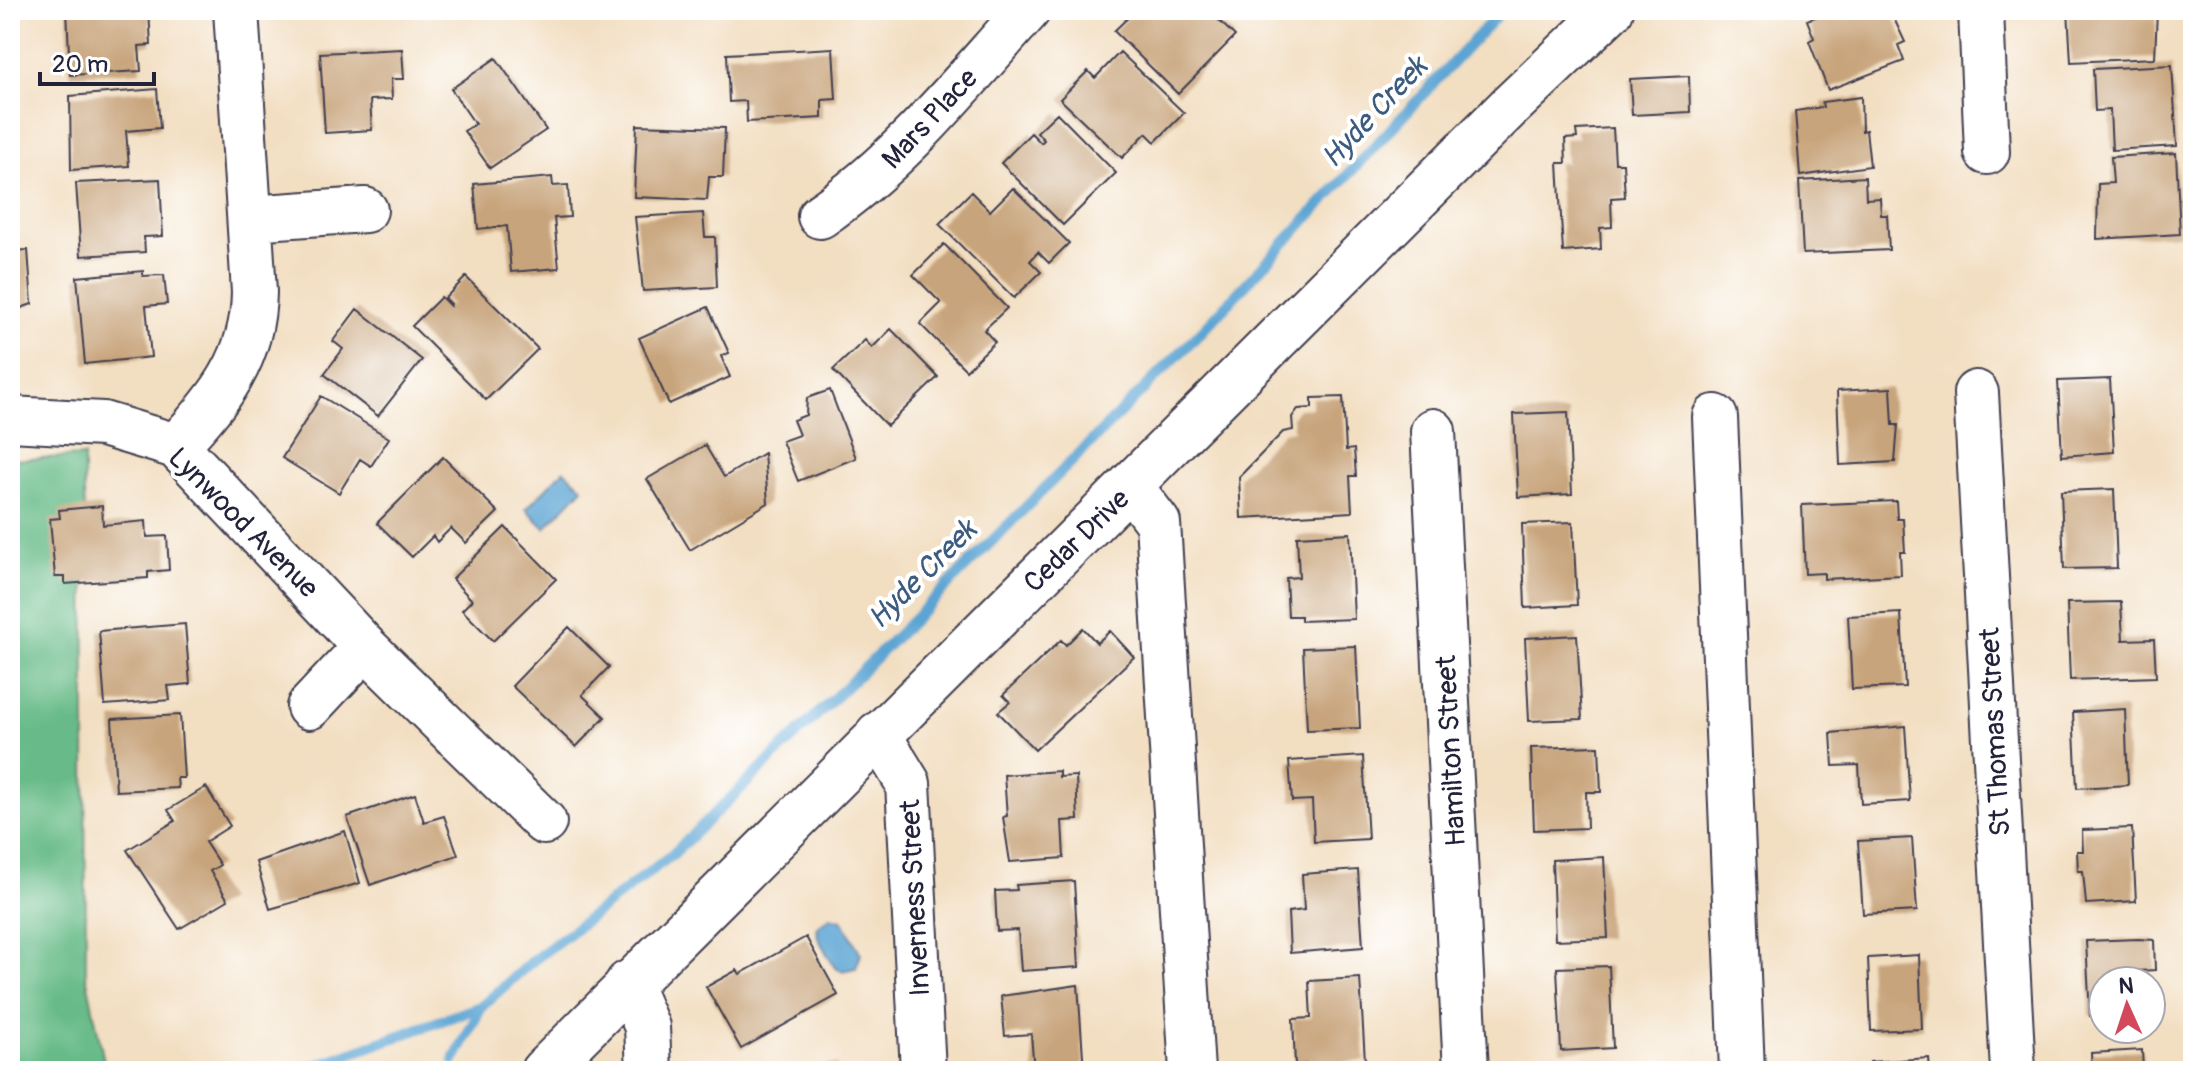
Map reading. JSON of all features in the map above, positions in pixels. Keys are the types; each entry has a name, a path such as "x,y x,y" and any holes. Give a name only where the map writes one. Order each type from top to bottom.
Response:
{"street":[{"path":"176,446 224,392 246,348 253,311 236,10"},
{"name":"Mars Place","path":"820,216 863,187 898,155 1028,10"},
{"name":"Cedar Drive","path":"543,1071 1497,119 1611,10"},
{"path":"1981,10 1987,152"},
{"path":"250,218 365,210"},
{"name":"St Thomas Street","path":"1976,393 2013,1071"},
{"path":"1715,417 1742,1071"},
{"name":"Lynwood Avenue","path":"10,419 103,424 176,446 365,647 544,822"},
{"name":"Hamilton Street","path":"1433,431 1466,1071"},
{"path":"1131,487 1158,523 1192,1071"},
{"path":"309,707 365,647"},
{"name":"Inverness Street","path":"878,734 908,783 923,1071"},
{"path":"628,983 647,1027 649,1071"}],"green space":[{"path":"84,456 86,975 106,1071 10,1071 10,460"}],"water":[{"path":"564,470 583,488 545,528 526,509"},
{"path":"830,917 842,920 861,954 856,968 842,971 835,968 818,938 817,927"}],"building":[{"path":"67,10 149,10 151,45 139,46 141,71 70,75"},
{"path":"588,10 634,10 634,12 588,15"},
{"path":"1136,10 1208,10 1235,36 1178,94 1114,31"},
{"path":"1833,10 1890,10 1905,42 1898,45 1904,61 1828,90 1809,41 1814,38 1807,20"},
{"path":"2068,10 2157,10 2155,58 2071,62"},
{"path":"833,48 836,99 822,100 822,118 747,122 746,101 729,102 727,54"},
{"path":"402,49 404,79 391,79 392,99 370,100 372,130 325,133 320,53"},
{"path":"1120,52 1184,113 1155,142 1146,133 1122,158 1060,99 1088,71 1095,78"},
{"path":"496,58 546,130 490,168 464,131 475,124 451,89"},
{"path":"2172,65 2177,146 2112,150 2110,110 2095,111 2093,69"},
{"path":"1689,76 1690,112 1632,115 1630,79"},
{"path":"157,89 160,128 126,131 129,166 71,170 70,96"},
{"path":"1861,97 1862,131 1866,130 1870,166 1800,176 1795,111 1823,107 1822,102"},
{"path":"1057,113 1116,173 1063,225 1001,163 1031,133 1041,143 1044,140 1037,132"},
{"path":"637,125 725,128 723,177 709,177 707,200 634,197"},
{"path":"1613,128 1615,163 1623,163 1625,197 1611,198 1612,227 1600,228 1601,249 1563,252 1558,163 1566,163 1565,139 1577,138 1576,130"},
{"path":"2176,153 2180,234 2097,239 2098,184 2113,183 2111,157"},
{"path":"552,177 553,186 568,185 570,217 554,218 559,268 511,272 507,226 478,229 474,184"},
{"path":"1865,177 1866,199 1880,198 1881,215 1887,215 1889,250 1803,254 1799,181"},
{"path":"160,179 163,236 144,237 145,252 81,256 76,183"},
{"path":"1013,188 1069,243 1049,263 1038,252 1030,261 1041,272 1014,298 939,224 971,192 990,211"},
{"path":"703,213 705,237 715,237 717,287 643,291 635,217"},
{"path":"944,244 1007,308 984,330 995,342 966,370 920,324 941,303 913,275"},
{"path":"28,250 32,304 10,312 10,251"},
{"path":"143,271 143,276 164,275 167,304 146,306 151,357 85,364 77,277"},
{"path":"466,277 538,349 486,400 412,326 441,297 450,306 445,298"},
{"path":"708,307 729,353 721,356 730,377 669,404 639,338"},
{"path":"357,309 422,360 378,416 324,374 343,349 333,341"},
{"path":"891,329 938,377 887,426 833,370 865,340 872,348"},
{"path":"2110,379 2114,452 2062,456 2058,381"},
{"path":"1891,388 1893,425 1898,425 1895,462 1840,465 1837,391"},
{"path":"830,390 856,458 798,481 782,441 799,435 793,420 806,415 807,398"},
{"path":"321,396 389,438 371,466 360,459 339,493 282,458"},
{"path":"1343,397 1346,450 1354,449 1356,476 1350,476 1352,512 1241,518 1239,477 1283,432 1293,430 1292,417 1298,409 1312,408 1312,398"},
{"path":"1568,412 1572,494 1518,497 1514,414"},
{"path":"705,445 724,477 764,453 768,503 690,550 647,479"},
{"path":"443,457 498,512 466,543 451,528 437,542 433,536 412,557 377,523"},
{"path":"2114,489 2117,568 2064,569 2061,491"},
{"path":"1896,501 1897,519 1903,519 1905,552 1900,552 1901,575 1824,579 1824,573 1805,574 1802,505"},
{"path":"102,506 103,525 146,521 147,537 167,536 169,570 148,572 148,578 65,584 65,577 55,577 50,519 60,518 59,510"},
{"path":"1573,522 1577,605 1525,608 1522,524"},
{"path":"505,527 556,579 493,641 462,610 472,600 452,579"},
{"path":"1350,533 1354,619 1301,621 1301,616 1288,616 1286,578 1299,577 1297,536"},
{"path":"2121,602 2123,640 2154,639 2156,677 2070,680 2067,603"},
{"path":"1901,613 1905,687 1852,689 1848,616"},
{"path":"185,624 190,684 168,686 170,700 105,705 99,631"},
{"path":"569,627 609,667 582,695 605,717 576,747 512,686"},
{"path":"1083,628 1097,643 1110,631 1134,657 1035,750 998,712 1010,702 1003,695 1061,640 1066,645"},
{"path":"1577,635 1582,719 1529,721 1525,638"},
{"path":"1356,646 1360,728 1307,730 1303,648"},
{"path":"2125,709 2128,785 2077,788 2073,712"},
{"path":"180,715 184,778 177,778 178,788 116,791 112,719"},
{"path":"1905,726 1910,801 1861,804 1859,765 1833,766 1831,733"},
{"path":"1599,746 1601,792 1586,792 1587,828 1534,830 1531,748"},
{"path":"1363,756 1368,839 1314,842 1312,800 1292,801 1289,761"},
{"path":"1059,771 1059,777 1076,776 1078,820 1062,821 1064,858 1010,862 1003,817 1007,816 1004,775"},
{"path":"206,787 230,826 205,842 220,865 210,871 228,900 179,929 127,850 175,821 168,810"},
{"path":"415,794 424,822 444,816 458,855 370,885 347,817"},
{"path":"2132,828 2136,901 2086,904 2083,871 2078,871 2077,851 2083,851 2082,830"},
{"path":"345,831 360,883 270,909 256,862"},
{"path":"1912,838 1917,911 1863,914 1858,841"},
{"path":"1604,857 1608,938 1555,940 1552,860"},
{"path":"1358,870 1363,947 1290,953 1288,912 1304,910 1302,874"},
{"path":"1074,881 1079,967 1021,971 1018,930 997,931 995,891 1017,890 1016,885"},
{"path":"806,937 838,995 741,1049 706,987 737,970 740,974"},
{"path":"2154,940 2155,965 2087,965 2086,941"},
{"path":"1919,955 1922,1029 1871,1031 1868,958"},
{"path":"1609,966 1613,1048 1561,1051 1557,968"},
{"path":"1360,978 1365,1061 1295,1065 1293,1019 1311,1018 1309,981"},
{"path":"1078,985 1084,1071 1034,1071 1031,1034 1005,1036 1001,996"},
{"path":"2142,1050 2143,1071 2092,1071 2091,1053"},
{"path":"1929,1058 1930,1071 1870,1071 1870,1062"},
{"path":"837,1064 838,1071 790,1071 790,1068"}],"waterway":[{"name":"Hyde Creek","path":"301,1071 482,1006 530,963 673,854 852,681 1204,329 1502,10"},
{"path":"454,1060 482,1006"}]}
